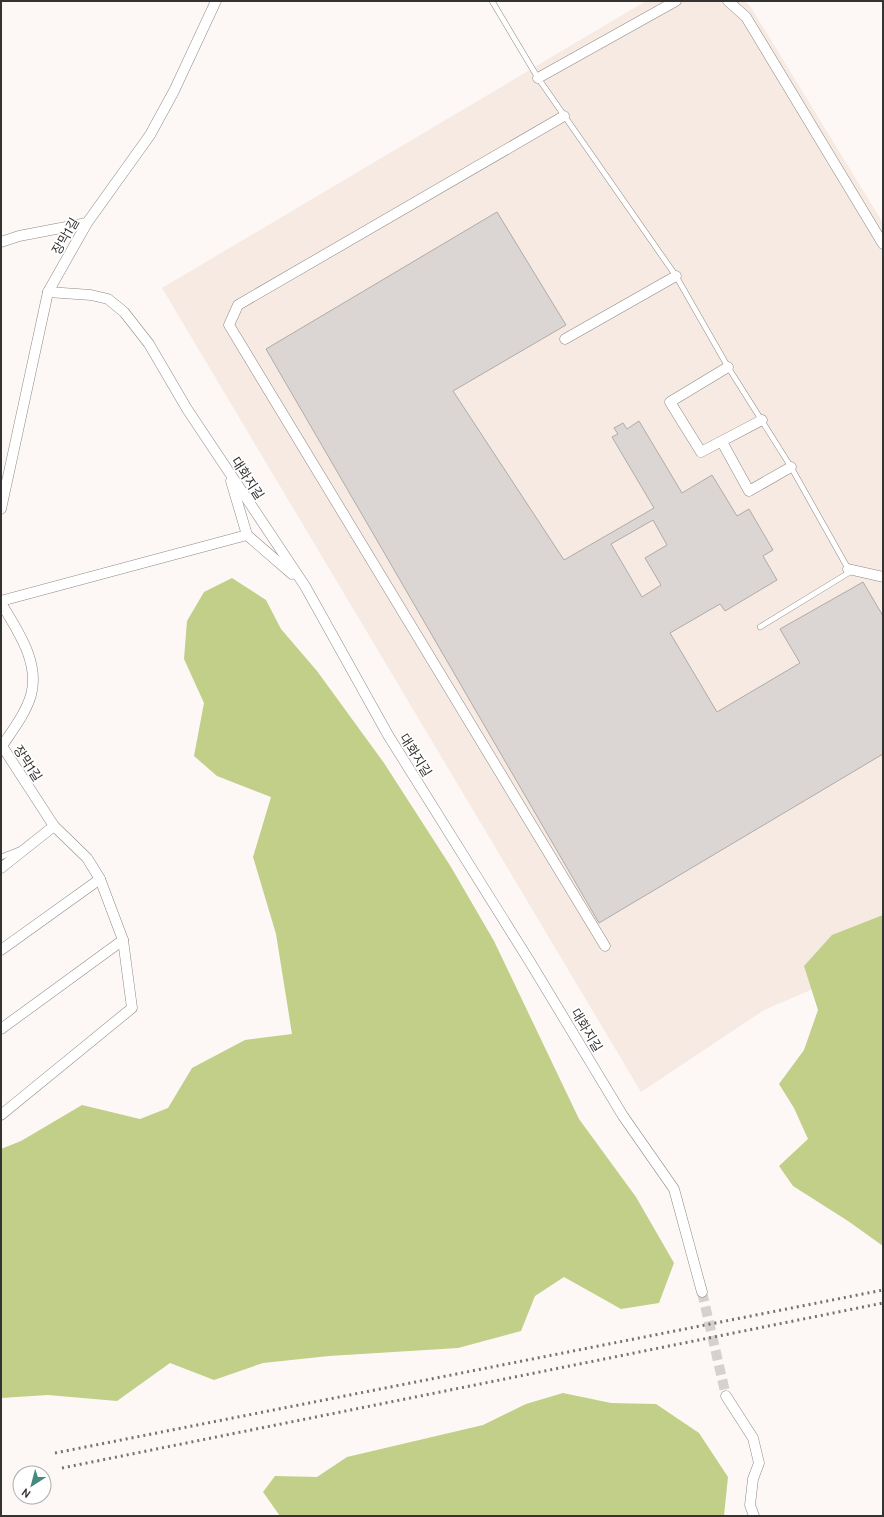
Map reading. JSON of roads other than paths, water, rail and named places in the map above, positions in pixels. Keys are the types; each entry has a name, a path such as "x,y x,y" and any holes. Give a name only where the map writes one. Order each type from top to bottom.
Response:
{"street":[{"name":"장막1길","path":"1,509 48,292 88,223 150,135 174,91 216,1"},
{"path":"538,78 676,1"},
{"path":"728,1 746,17 883,244"},
{"path":"564,116 238,305 229,325 605,946"},
{"path":"1,242 18,236 88,223"},
{"path":"565,339 676,276"},
{"name":"대화지길","path":"48,292 91,295 108,299 124,312 149,344 187,409 304,586 388,735 530,962 623,1116 674,1189 702,1292"},
{"path":"728,368 670,402 701,452 762,420"},
{"path":"722,442 749,491 791,467"},
{"path":"228,471 247,535 304,586"},
{"path":"1,602 247,535"},
{"path":"848,569 883,577"},
{"name":"장막1길","path":"1,602 22,638 32,666 31,695 20,719 2,746 54,826 86,858 100,879 123,940 132,1008 1,1115"},
{"path":"1,868 54,826"},
{"path":"1,950 100,879"},
{"path":"1,1029 123,940"},
{"path":"726,1396 753,1438 759,1463 753,1479 750,1506 754,1516"}],"lane":[{"path":"492,1 538,78 676,276 728,368 791,467 850,572 760,627"},
{"path":"1,857 29,846"}],"tunnel":[{"path":"702,1292 726,1396"}],"railway":[{"path":"55,1453 883,1290"},
{"path":"62,1468 883,1303"}]}
